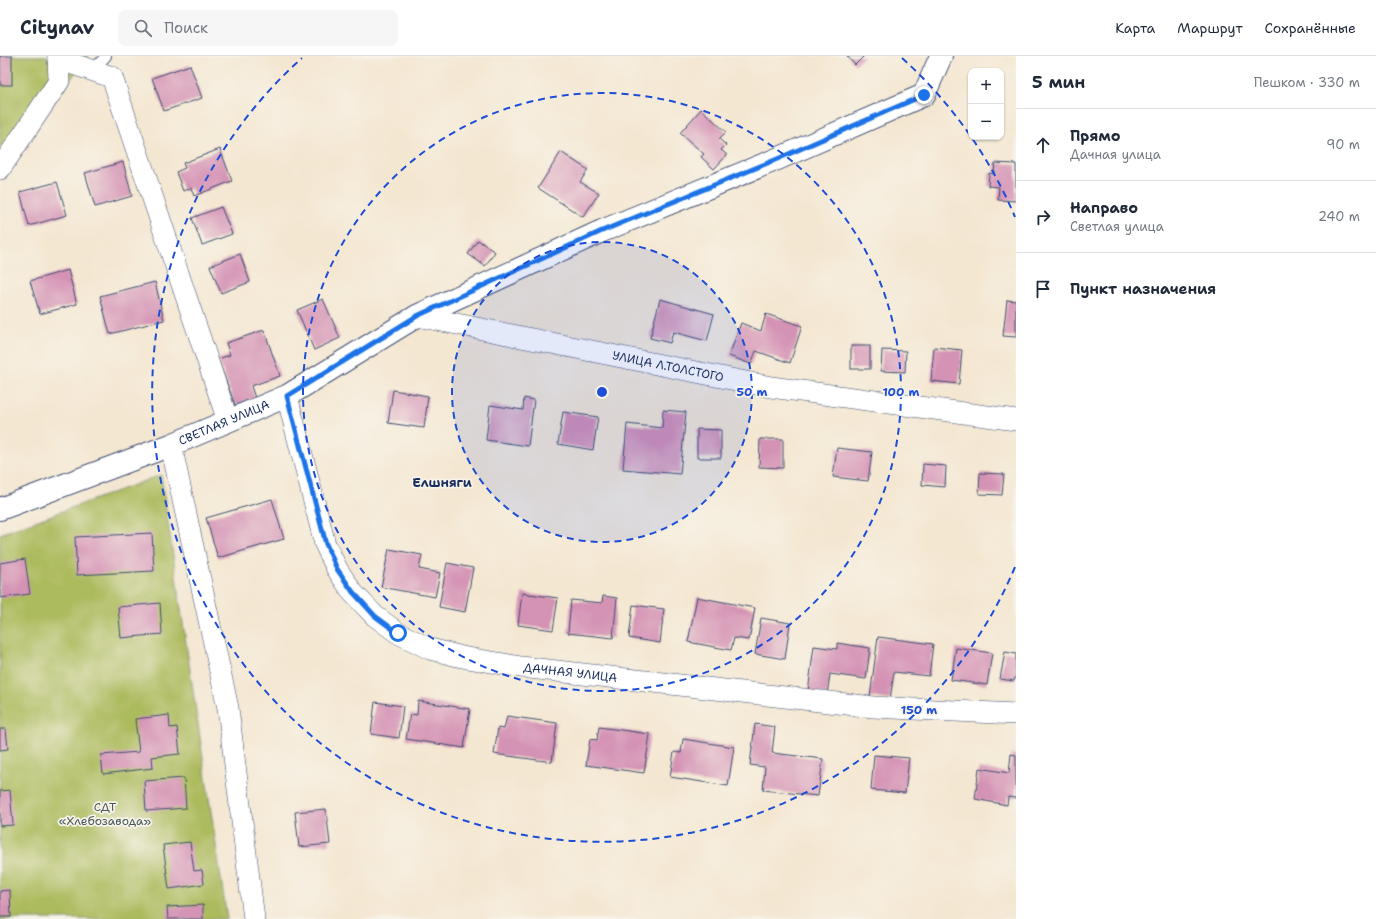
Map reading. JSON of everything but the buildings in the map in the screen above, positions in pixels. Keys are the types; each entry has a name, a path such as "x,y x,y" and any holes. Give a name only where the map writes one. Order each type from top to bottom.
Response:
{"street":[{"name":"СВЕТЛАЯ УЛИЦА","path":"0,509 171,445 287,396 417,316 602,231 775,160 924,95 941,56"},
{"path":"0,169 59,81 58,58 112,78 228,421"},
{"name":"УЛИЦА Л.ТОЛСТОГО","path":"417,316 771,386 1016,420"},
{"name":"ДАЧНАЯ УЛИЦА","path":"287,396 326,544 337,569 353,592 375,616 398,633 430,649 462,657 521,667 865,706 1016,714"},
{"path":"171,445 228,708 254,919"}],"lane":[{"path":"92,71 106,56"}],"green space":[{"path":"0,56 88,56 0,174"},
{"name":"СДТ «Хлебозавода»","path":"161,475 227,919 0,919 0,534"}],"district":[{"name":"Елшняги","path":"442,482"}],"route":[{"path":"398,633 375,616 353,592 337,569 326,544 287,396 417,316 602,231 775,160 924,95"}]}
